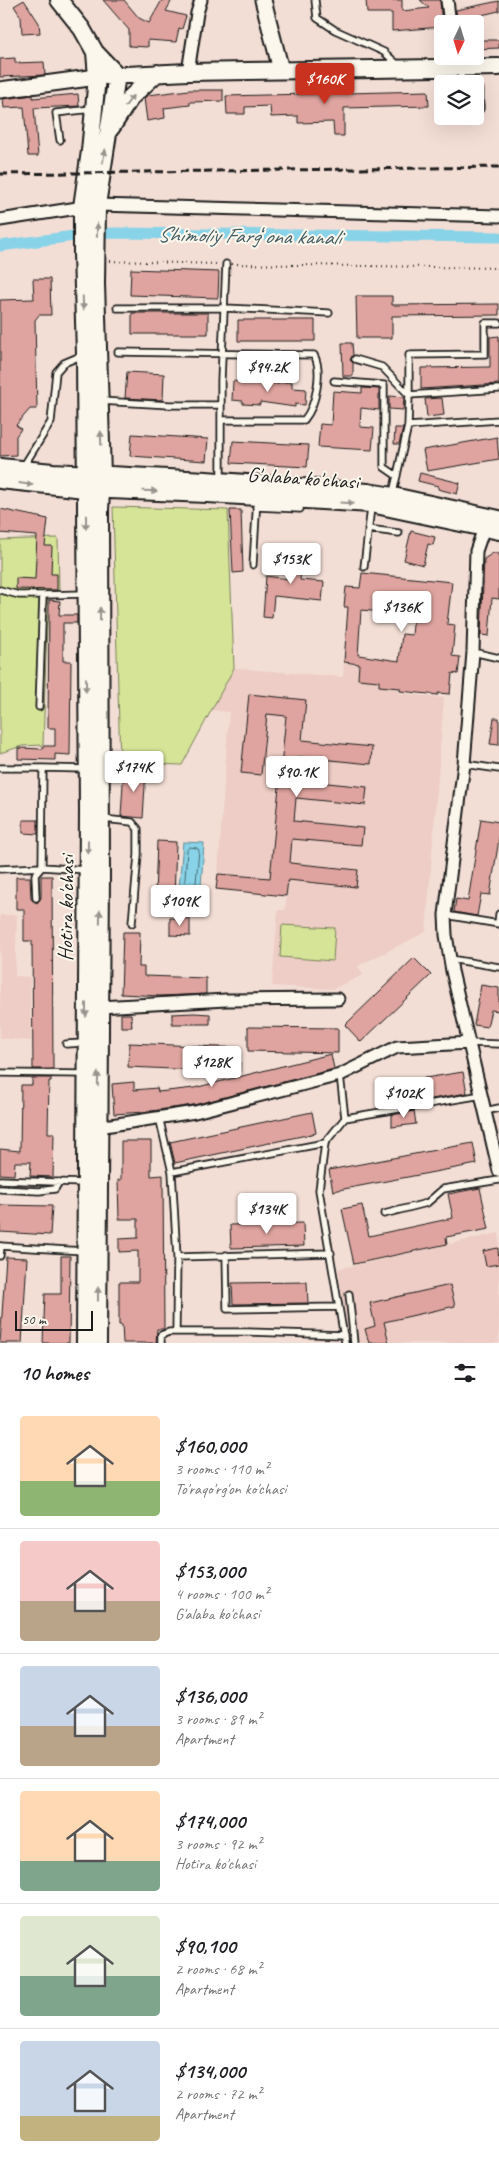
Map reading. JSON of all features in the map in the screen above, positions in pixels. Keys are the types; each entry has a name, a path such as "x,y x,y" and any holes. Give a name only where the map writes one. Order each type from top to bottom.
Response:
{"main road":[{"path":"59,0 82,29 95,52 117,75"},
{"path":"95,52 97,77 90,205 95,257"},
{"path":"97,77 188,72 499,67"},
{"path":"107,134 130,96 157,73"},
{"path":"90,205 107,134 117,75"},
{"name":"Hotira ko'chasi","path":"95,257 85,354 85,482 91,1035 98,1127 98,1343"},
{"name":"Hotira ko'chasi","path":"85,1343 86,1074 91,1035 99,1007 101,818 102,482 95,257"},
{"path":"0,467 22,470 53,480"},
{"path":"0,480 102,482"},
{"name":"G'alaba ko'chasi","path":"102,482 221,482 393,496 492,523"},
{"name":"G'alaba ko'chasi","path":"102,482 256,501 371,504 492,523"}],"street":[{"path":"188,72 197,13 201,0"},
{"path":"263,0 282,70"},
{"path":"447,0 449,15"},
{"path":"0,90 97,77"},
{"path":"0,220 90,205 499,216"},
{"path":"492,523 476,551 473,652 464,764 445,915 450,959 499,1171"},
{"path":"99,1007 226,1000 338,999"},
{"path":"98,1127 195,1112 340,1076 398,1047 470,1043"}],"lane":[{"path":"315,0 316,18 335,30 384,52 401,68"},
{"path":"60,140 56,113 94,108"},
{"path":"221,482 221,405 226,264"},
{"path":"117,308 225,308 329,313"},
{"path":"393,496 408,426 410,395 409,355 485,354 485,323 499,323"},
{"path":"118,352 314,355 317,361 315,400 304,420 221,420"},
{"path":"22,470 51,422 56,372 64,363 85,354"},
{"path":"355,359 382,367 410,395 499,389"},
{"path":"334,381 384,385 384,467 398,476"},
{"path":"100,401 170,405 221,405"},
{"path":"408,426 499,420"},
{"path":"253,565 256,501 300,509"},
{"path":"364,567 371,504"},
{"path":"368,529 399,532"},
{"path":"0,590 19,595 86,594"},
{"path":"40,707 43,595"},
{"path":"473,652 499,658"},
{"path":"464,764 499,769"},
{"path":"0,768 87,769"},
{"path":"36,898 35,874 42,867 43,768"},
{"path":"101,818 132,822 138,829 138,855 132,923"},
{"path":"0,869 42,867 88,870"},
{"path":"445,915 498,924 499,914"},
{"path":"450,959 499,967"},
{"path":"66,1044 91,1035"},
{"path":"470,1043 499,1044"},
{"path":"0,1073 86,1074"},
{"path":"340,1076 345,1118"},
{"path":"345,1343 319,1190 326,1143 345,1118 482,1096"},
{"path":"485,1111 499,1108"},
{"path":"159,1117 172,1172 177,1257 176,1332"},
{"path":"172,1172 326,1143"},
{"path":"0,1180 85,1183"},
{"path":"384,1214 427,1203 443,1189 499,1180"},
{"path":"0,1190 39,1192 55,1189 59,1182"},
{"path":"0,1256 0,1246 86,1252"},
{"path":"177,1257 331,1252"},
{"path":"226,1255 227,1310 339,1307"},
{"path":"350,1294 354,1343"},
{"path":"161,1343 161,1335 176,1332 344,1335"}],"path":[{"path":"95,257 226,264 499,268"}],"shaded area":[{"path":"344,663 400,671 398,693 444,698 426,932 358,966 363,975 333,989 272,986 278,910 285,910 288,881 218,874 229,712 211,710 234,668 343,677"},
{"path":"0,915 17,915 15,976 30,977 31,1041 0,1038"},
{"path":"499,1233 499,1343 350,1343 338,1269"}],"green space":[{"path":"113,507 228,510 234,668 182,765 120,763"},
{"path":"58,538 59,592 48,595 43,745 22,746 0,753 0,540"},
{"path":"282,925 335,928 333,961 280,957"}],"water":[{"path":"183,842 204,843 200,901 178,900"}],"building":[{"path":"24,0 39,23 40,33 22,34 21,17 14,6"},
{"path":"103,0 124,0 139,18 149,23 162,0 172,0 166,11 186,16 182,29 179,28 176,42 148,40 148,47 129,46 129,30"},
{"path":"366,0 402,0 402,11 429,8 420,0 440,0 441,15 434,15 434,28 392,31 392,13 367,13"},
{"path":"499,1 499,11 481,15 456,15 456,10"},
{"path":"484,40 499,40 499,48 484,49"},
{"path":"15,58 15,63 44,62 45,75 0,77 0,59"},
{"path":"189,90 223,90 223,101 190,102 190,105 164,108 165,118 147,121 144,98 148,95"},
{"path":"428,91 429,106 344,108 344,136 334,136 333,122 298,123 298,116 271,117 270,106 245,107 245,114 227,114 226,96"},
{"path":"78,94 79,106 34,108 38,156 28,156 24,107 4,108 3,99 33,95 33,98"},
{"path":"131,269 219,272 218,298 130,295"},
{"path":"33,279 50,279 51,315 39,315 35,320 37,409 30,409 16,425 21,429 16,436 16,455 0,456 0,300 34,299"},
{"path":"356,296 392,296 392,305 499,304 499,315 392,316 392,338 357,338"},
{"path":"132,313 208,313 208,334 132,334"},
{"path":"238,320 315,320 315,341 238,341"},
{"path":"499,336 499,384 421,389 421,368 490,367 490,337"},
{"path":"342,343 352,343 353,355 350,360 353,363 353,376 343,376"},
{"path":"127,372 164,374 163,400 125,398"},
{"path":"244,379 279,384 279,382 292,382 292,388 306,389 305,405 295,404 295,407 260,402 260,405 243,404 243,401 232,400 233,381 244,382"},
{"path":"362,388 379,389 379,410 361,408 360,427 374,428 372,450 318,447 320,424 331,425 333,391 362,393"},
{"path":"389,396 404,397 403,410 389,409"},
{"path":"442,398 444,415 427,417 425,399"},
{"path":"395,428 403,428 399,444 394,444"},
{"path":"132,434 208,439 206,461 130,456"},
{"path":"497,437 499,459 427,471 423,450"},
{"path":"233,441 309,445 307,467 231,463"},
{"path":"420,473 460,483 457,494 438,489 438,486 418,481"},
{"path":"0,509 48,519 45,546 52,546 51,574 57,574 57,590 16,589 16,578 35,579 37,536 0,533"},
{"path":"230,510 241,510 243,572 233,573"},
{"path":"411,531 435,537 433,545 428,544 423,565 404,560"},
{"path":"293,544 303,545 300,580 324,582 322,601 274,596 272,618 263,617 266,576 289,579"},
{"path":"493,553 499,553 499,599 492,598 489,636 481,635 484,559"},
{"path":"362,573 452,582 447,624 455,625 452,656 460,657 458,674 452,673 450,694 438,693 438,695 400,691 400,688 379,686 379,681 358,679 359,664 344,662 348,607 344,607 346,587 360,588","holes":["361,610 414,615 412,635 402,634 399,661 358,655"]},
{"path":"49,600 60,601 59,615 77,615 77,623 63,623 63,661 71,661 70,755 55,754 55,760 18,759 18,748 43,749 43,746 55,746 55,728 48,728"},
{"path":"249,694 306,700 302,740 372,747 371,764 300,757 298,780 367,787 365,805 296,798 294,821 363,828 361,845 292,839 290,863 358,870 356,887 288,880 286,896 216,889 218,874 270,878 286,716 267,714 261,775 241,773"},
{"path":"494,718 499,718 499,745 490,744"},
{"path":"124,767 146,769 143,818 121,816"},
{"path":"481,819 499,822 499,839 490,895 481,894 477,916 454,912 456,899 468,901"},
{"path":"23,820 38,820 38,834 23,833"},
{"path":"157,841 176,842 174,898 155,897"},
{"path":"41,876 52,876 53,1069 33,1069 32,941 24,941 24,909 16,909 16,877 30,877 31,899 37,903 41,898"},
{"path":"170,918 190,919 190,936 170,935"},
{"path":"123,932 140,932 139,967 144,967 144,976 206,978 206,994 160,996 121,994"},
{"path":"414,958 431,975 361,1042 345,1025"},
{"path":"481,985 499,988 499,1011 491,1010 487,1027 474,1025"},
{"path":"121,1014 131,1014 132,1027 121,1027"},
{"path":"172,1014 210,1014 210,1024 172,1024"},
{"path":"248,1027 338,1028 338,1053 248,1051"},
{"path":"129,1043 241,1048 240,1072 128,1067"},
{"path":"331,1054 334,1069 194,1105 114,1114 112,1084 134,1082 134,1090 157,1088 158,1092 194,1088"},
{"path":"463,1072 467,1093 390,1106 387,1084"},
{"path":"32,1078 51,1078 51,1081 49,1081 48,1133 54,1133 53,1177 30,1176 31,1162 15,1162 14,1175 0,1174 0,1149 20,1151 21,1085 32,1085"},
{"path":"414,1111 416,1124 392,1127 392,1115"},
{"path":"312,1112 316,1133 175,1163 170,1142"},
{"path":"121,1141 151,1141 151,1176 163,1175 164,1329 157,1329 156,1343 123,1343 122,1325 119,1325 119,1282 138,1282 138,1251 119,1252 119,1239 138,1238 138,1219 119,1219 118,1180 121,1180"},
{"path":"473,1143 477,1164 333,1191 329,1170"},
{"path":"480,1188 489,1229 446,1237 447,1244 354,1264 342,1209 362,1205 369,1236 453,1218 448,1194"},
{"path":"0,1205 52,1206 50,1235 0,1232"},
{"path":"303,1223 304,1246 231,1248 230,1225"},
{"path":"498,1248 499,1264 486,1266 483,1251"},
{"path":"61,1256 70,1256 69,1343 43,1343 45,1294 61,1294"},
{"path":"6,1257 27,1258 22,1343 0,1343"},
{"path":"307,1282 308,1303 233,1304 232,1283"},
{"path":"450,1285 455,1306 384,1322 389,1343 369,1343 365,1329 375,1326 370,1303"}],"waterway":[{"name":"Shimoliy Fargʻona kanali","path":"0,246 89,234 116,233 499,237"}],"railway":[{"path":"0,174 499,167"}]}
